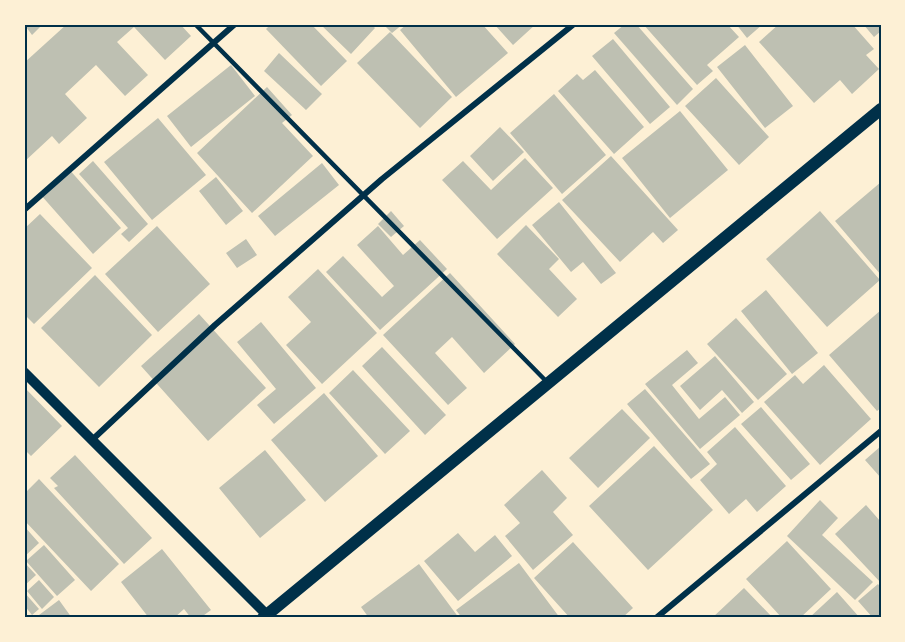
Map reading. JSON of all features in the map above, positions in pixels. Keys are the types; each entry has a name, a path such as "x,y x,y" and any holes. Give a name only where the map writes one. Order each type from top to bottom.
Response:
{"main road":[{"path":"266,617 881,110"}],"street":[{"path":"24,210 235,24"},
{"path":"92,440 215,325 363,195 574,24"},
{"path":"24,372 266,617"},
{"path":"656,618 881,431"}],"lane":[{"path":"195,24 548,383"}],"building":[{"path":"24,24 43,24 32,35"},
{"path":"67,24 180,24 191,36 165,60 134,27 117,42 148,75 125,96 96,65 65,94 87,118 59,144 52,136 24,162 24,63"},
{"path":"271,24 311,24 347,61 321,86 266,29"},
{"path":"320,24 371,24 375,28 351,54"},
{"path":"383,24 403,24 392,33"},
{"path":"407,24 482,24 508,53 456,97 400,30"},
{"path":"494,24 536,24 513,45"},
{"path":"625,24 636,24 693,89 677,105 614,33"},
{"path":"643,24 727,24 739,37 707,65 713,71 697,85"},
{"path":"736,24 763,24 747,38"},
{"path":"779,24 852,24 874,49 866,55 879,69 852,94 840,80 814,103 759,42"},
{"path":"863,24 881,24 881,31 874,37"},
{"path":"390,32 452,97 420,128 357,63"},
{"path":"613,39 670,107 650,124 592,56"},
{"path":"745,45 793,106 765,128 717,67"},
{"path":"279,53 322,94 306,110 264,71"},
{"path":"231,65 255,96 191,147 167,116"},
{"path":"595,70 644,127 614,154 558,91 577,74 583,80"},
{"path":"716,78 769,137 739,165 685,106"},
{"path":"267,87 292,115 282,123 313,156 252,213 197,153"},
{"path":"554,94 606,155 562,194 510,133"},
{"path":"680,111 728,170 670,218 622,158"},
{"path":"158,118 206,175 152,220 104,162"},
{"path":"500,127 524,152 493,181 470,156"},
{"path":"611,156 678,230 663,243 653,232 620,262 562,200"},
{"path":"525,158 553,188 497,239 442,180 463,161 491,190"},
{"path":"93,161 148,224 129,242 121,234 128,228 79,174"},
{"path":"322,163 339,185 275,236 258,216"},
{"path":"68,168 121,228 93,254 40,194"},
{"path":"216,177 243,211 226,225 199,191"},
{"path":"881,182 881,275 835,221"},
{"path":"559,202 616,273 601,284 583,262 571,272 532,225"},
{"path":"391,211 404,226 391,237 378,224"},
{"path":"820,211 880,280 827,327 766,259"},
{"path":"40,214 92,268 34,324 24,314 24,229"},
{"path":"526,225 559,259 549,269 577,299 558,317 497,254"},
{"path":"157,226 210,284 158,332 105,274"},
{"path":"378,226 403,255 420,240 447,269 380,330 326,272 343,256 382,297 394,286 357,245"},
{"path":"246,239 257,255 237,268 226,253"},
{"path":"318,269 377,333 322,384 286,345 311,322 288,297"},
{"path":"450,273 515,344 484,373 452,337 435,353 467,388 448,405 383,335"},
{"path":"95,275 152,335 99,387 41,328"},
{"path":"766,290 818,353 792,374 741,311"},
{"path":"881,310 881,408 877,411 829,355"},
{"path":"199,314 266,388 208,441 141,366"},
{"path":"736,318 787,374 758,400 707,344"},
{"path":"261,322 316,388 274,424 257,405 276,389 237,342"},
{"path":"382,347 446,415 425,435 362,366"},
{"path":"687,350 698,363 672,385 699,419 725,397 740,415 700,449 645,384"},
{"path":"715,356 754,402 742,413 722,390 700,410 680,386"},
{"path":"824,365 871,419 820,465 764,402 795,375 803,384"},
{"path":"353,370 410,431 385,454 329,393"},
{"path":"24,387 62,426 31,456 24,449"},
{"path":"645,389 710,464 691,479 627,404"},
{"path":"324,393 378,456 325,502 271,440"},
{"path":"761,407 810,464 791,480 741,424"},
{"path":"622,409 650,438 598,488 569,458"},
{"path":"735,427 786,486 757,512 746,499 729,514 700,480 717,464 707,452"},
{"path":"654,446 713,510 648,570 589,506"},
{"path":"881,446 881,478 865,460"},
{"path":"265,450 306,500 260,538 219,488"},
{"path":"75,455 152,538 124,564 54,488 58,486 50,478"},
{"path":"542,470 567,498 553,512 573,535 533,570 505,536 520,523 504,505"},
{"path":"39,479 119,564 91,591 24,520 24,494"},
{"path":"820,500 838,518 822,535 873,582 855,600 787,536"},
{"path":"866,505 881,522 881,583 835,534"},
{"path":"24,526 39,543 24,557"},
{"path":"458,533 475,552 495,535 512,556 458,601 424,561"},
{"path":"787,541 831,589 800,618 782,618 746,579"},
{"path":"573,542 633,608 622,618 570,618 534,578"},
{"path":"44,545 75,580 57,596 26,561"},
{"path":"162,549 211,610 200,618 191,618 184,609 174,618 149,618 121,582"},
{"path":"24,562 36,575 24,586"},
{"path":"519,563 560,618 462,618 456,610"},
{"path":"419,564 459,618 369,618 361,607"},
{"path":"39,580 54,597 42,609 27,591"},
{"path":"878,584 881,588 881,618 873,618 858,601"},
{"path":"744,588 773,618 712,618"},
{"path":"24,592 39,609 32,615 24,605"},
{"path":"837,592 860,618 809,618"},
{"path":"59,600 72,618 35,618"}]}
